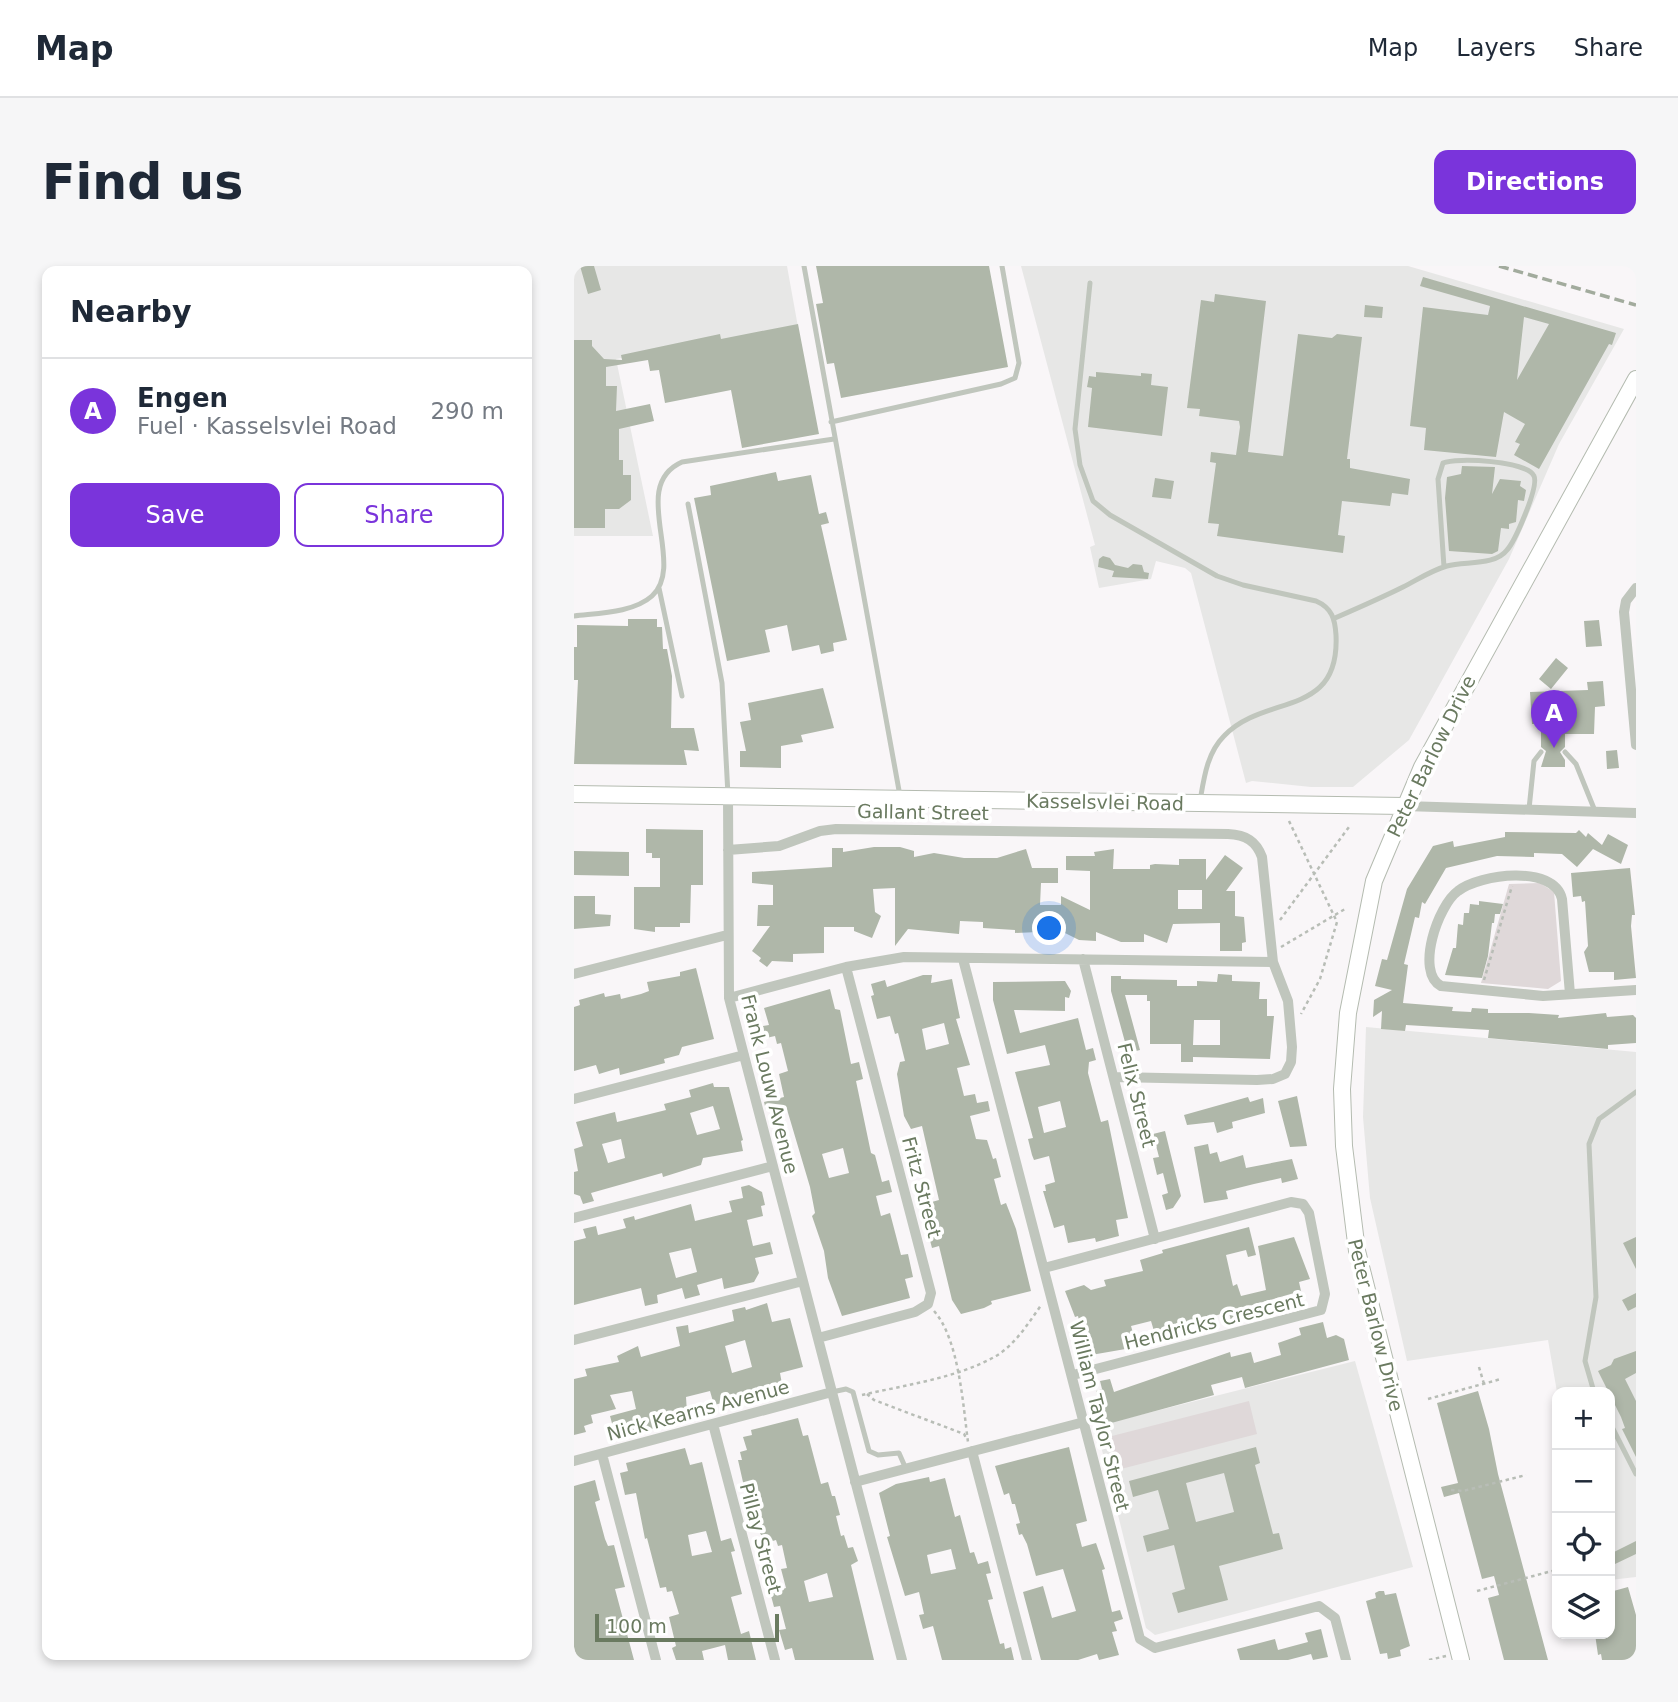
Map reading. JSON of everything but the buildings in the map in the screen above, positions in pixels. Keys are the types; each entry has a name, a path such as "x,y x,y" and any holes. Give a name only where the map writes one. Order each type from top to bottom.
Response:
{"street":[{"name":"Peter Barlow Drive","path":"1460,1656 1367,1300 1346,1181 1342,1089 1348,1013 1374,881 1404,806 1451,711 1636,379"},
{"path":"1636,588 1626,601 1624,612 1636,746"},
{"name":"Kasselsvlei Road","path":"574,794 1404,806 1636,813"},
{"name":"Frank Louw Avenue","path":"728,797 729,998 902,1660"},
{"name":"Gallant Street","path":"728,850 779,846 820,831 836,829 1242,836 1255,843 1262,858 1273,962 1283,982 1291,1022 1291,1062 1285,1074 1257,1080 1115,1077"},
{"path":"1570,994 1559,889 1545,878 1515,877 1475,883 1459,889 1445,906 1437,925 1428,964 1432,979 1447,987 1543,996 1570,994 1636,989"},
{"path":"574,974 727,935"},
{"path":"729,998 846,967 904,957 1273,962"},
{"name":"William Taylor Street","path":"963,958 1140,1640 1155,1648 1319,1606 1335,1618 1346,1660"},
{"name":"Felix Street","path":"1083,959 1155,1239"},
{"name":"Fritz Street","path":"846,967 930,1287 928,1304"},
{"path":"574,1099 744,1055"},
{"path":"574,1218 773,1166"},
{"name":"Hendricks Crescent","path":"1044,1268 1298,1202 1309,1213 1325,1294 1324,1307 1317,1312 1073,1375"},
{"path":"574,1340 803,1281"},
{"path":"818,1338 915,1312 928,1304"},
{"name":"Nick Kearns Avenue","path":"574,1461 832,1392"},
{"path":"855,1482 906,1469 970,1447 1084,1422"},
{"name":"Pillay Street","path":"713,1424 775,1660"},
{"path":"970,1447 1027,1660"},
{"path":"602,1454 656,1660"}],"lane":[{"path":"804,266 901,799"},
{"path":"831,422 1001,384 1015,378 1019,363 1002,266"},
{"path":"1090,283 1075,429 1080,465 1093,500 1110,515 1217,576 1243,585 1316,601 1326,607 1335,618 1337,655 1329,676 1319,689 1299,702 1259,715 1225,734 1212,753 1199,804"},
{"path":"681,696 659,588 663,570 659,494 664,475 672,466 682,462 834,439"},
{"path":"1335,618 1444,567 1488,560 1507,551 1533,492 1535,479 1532,472 1520,465 1464,459 1452,459 1443,463 1438,479 1444,567"},
{"name":"Frank Louw Avenue","path":"688,505 722,683 728,797"},
{"path":"574,615 610,612 642,603 659,588"},
{"path":"1529,809 1534,761 1541,752"},
{"path":"1565,752 1576,764 1595,811"},
{"path":"1593,1387 1585,1361 1596,1297 1590,1138 1599,1119 1636,1092"},
{"path":"832,1392 850,1390 855,1397 869,1451 874,1455 899,1453 906,1469"},
{"path":"1615,1433 1636,1474"}],"path":[{"path":"1289,821 1337,922 1320,979 1296,1021"},
{"path":"1276,926 1349,827"},
{"path":"1481,990 1515,877"},
{"path":"1279,948 1345,909"},
{"path":"855,1397 957,1371 997,1355 1025,1330 1042,1304 1052,1300"},
{"path":"928,1304 943,1321 957,1371 970,1447"},
{"path":"1479,1367 1484,1384"},
{"path":"1428,1399 1502,1379"},
{"path":"867,1394 873,1399 964,1434 970,1447"},
{"path":"1451,1490 1463,1491 1527,1475"},
{"path":"1478,1591 1552,1571"},
{"path":"1429,1660 1460,1656"}],"shaded area":[{"path":"574,266 787,266 798,327 616,359 653,536 574,536"},
{"path":"1021,266 1408,266 1624,329 1559,444 1509,559 1409,740 1353,787 1311,787 1252,781 1246,783 1191,573 1185,568 1156,561 1151,579 1099,588 1090,547 1095,545"},
{"path":"1540,883 1554,892 1561,981 1548,989 1481,983 1509,884"},
{"path":"1366,1027 1636,1052 1636,1577 1615,1579 1615,1387 1556,1387 1548,1340 1407,1361 1370,1198 1363,1117"},
{"path":"1355,1361 1413,1567 1155,1635 1146,1628 1096,1426"},
{"path":"1249,1401 1257,1434 1117,1470 1108,1437"}],"railway":[{"path":"1499,266 1636,305"}],"place":[{"name":"Engen","path":"1554,748"}]}
